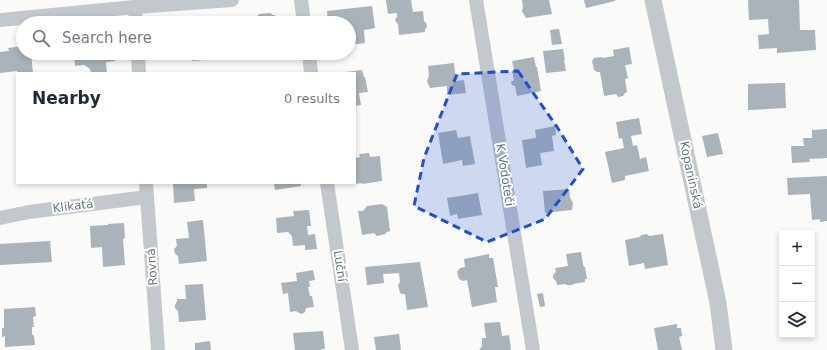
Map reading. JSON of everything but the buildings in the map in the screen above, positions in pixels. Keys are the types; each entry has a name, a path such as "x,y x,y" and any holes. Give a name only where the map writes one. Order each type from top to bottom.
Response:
{"street":[{"path":"42,16 232,0"},
{"path":"301,0 303,16"},
{"name":"K Vodoteči","path":"476,0 534,350"},
{"name":"Kopaninská","path":"654,0 718,303 724,350"},
{"path":"136,7 136,16"},
{"path":"0,20 16,18"},
{"path":"138,60 139,72"},
{"path":"309,60 311,72"},
{"name":"Luční","path":"327,184 352,350"},
{"name":"Klikatá","path":"0,218 146,190"},
{"name":"Rovná","path":"146,190 158,350"}],"highlighted area":[{"path":"518,71 557,127 583,169 545,219 487,242 414,206 424,158 457,74"}]}
